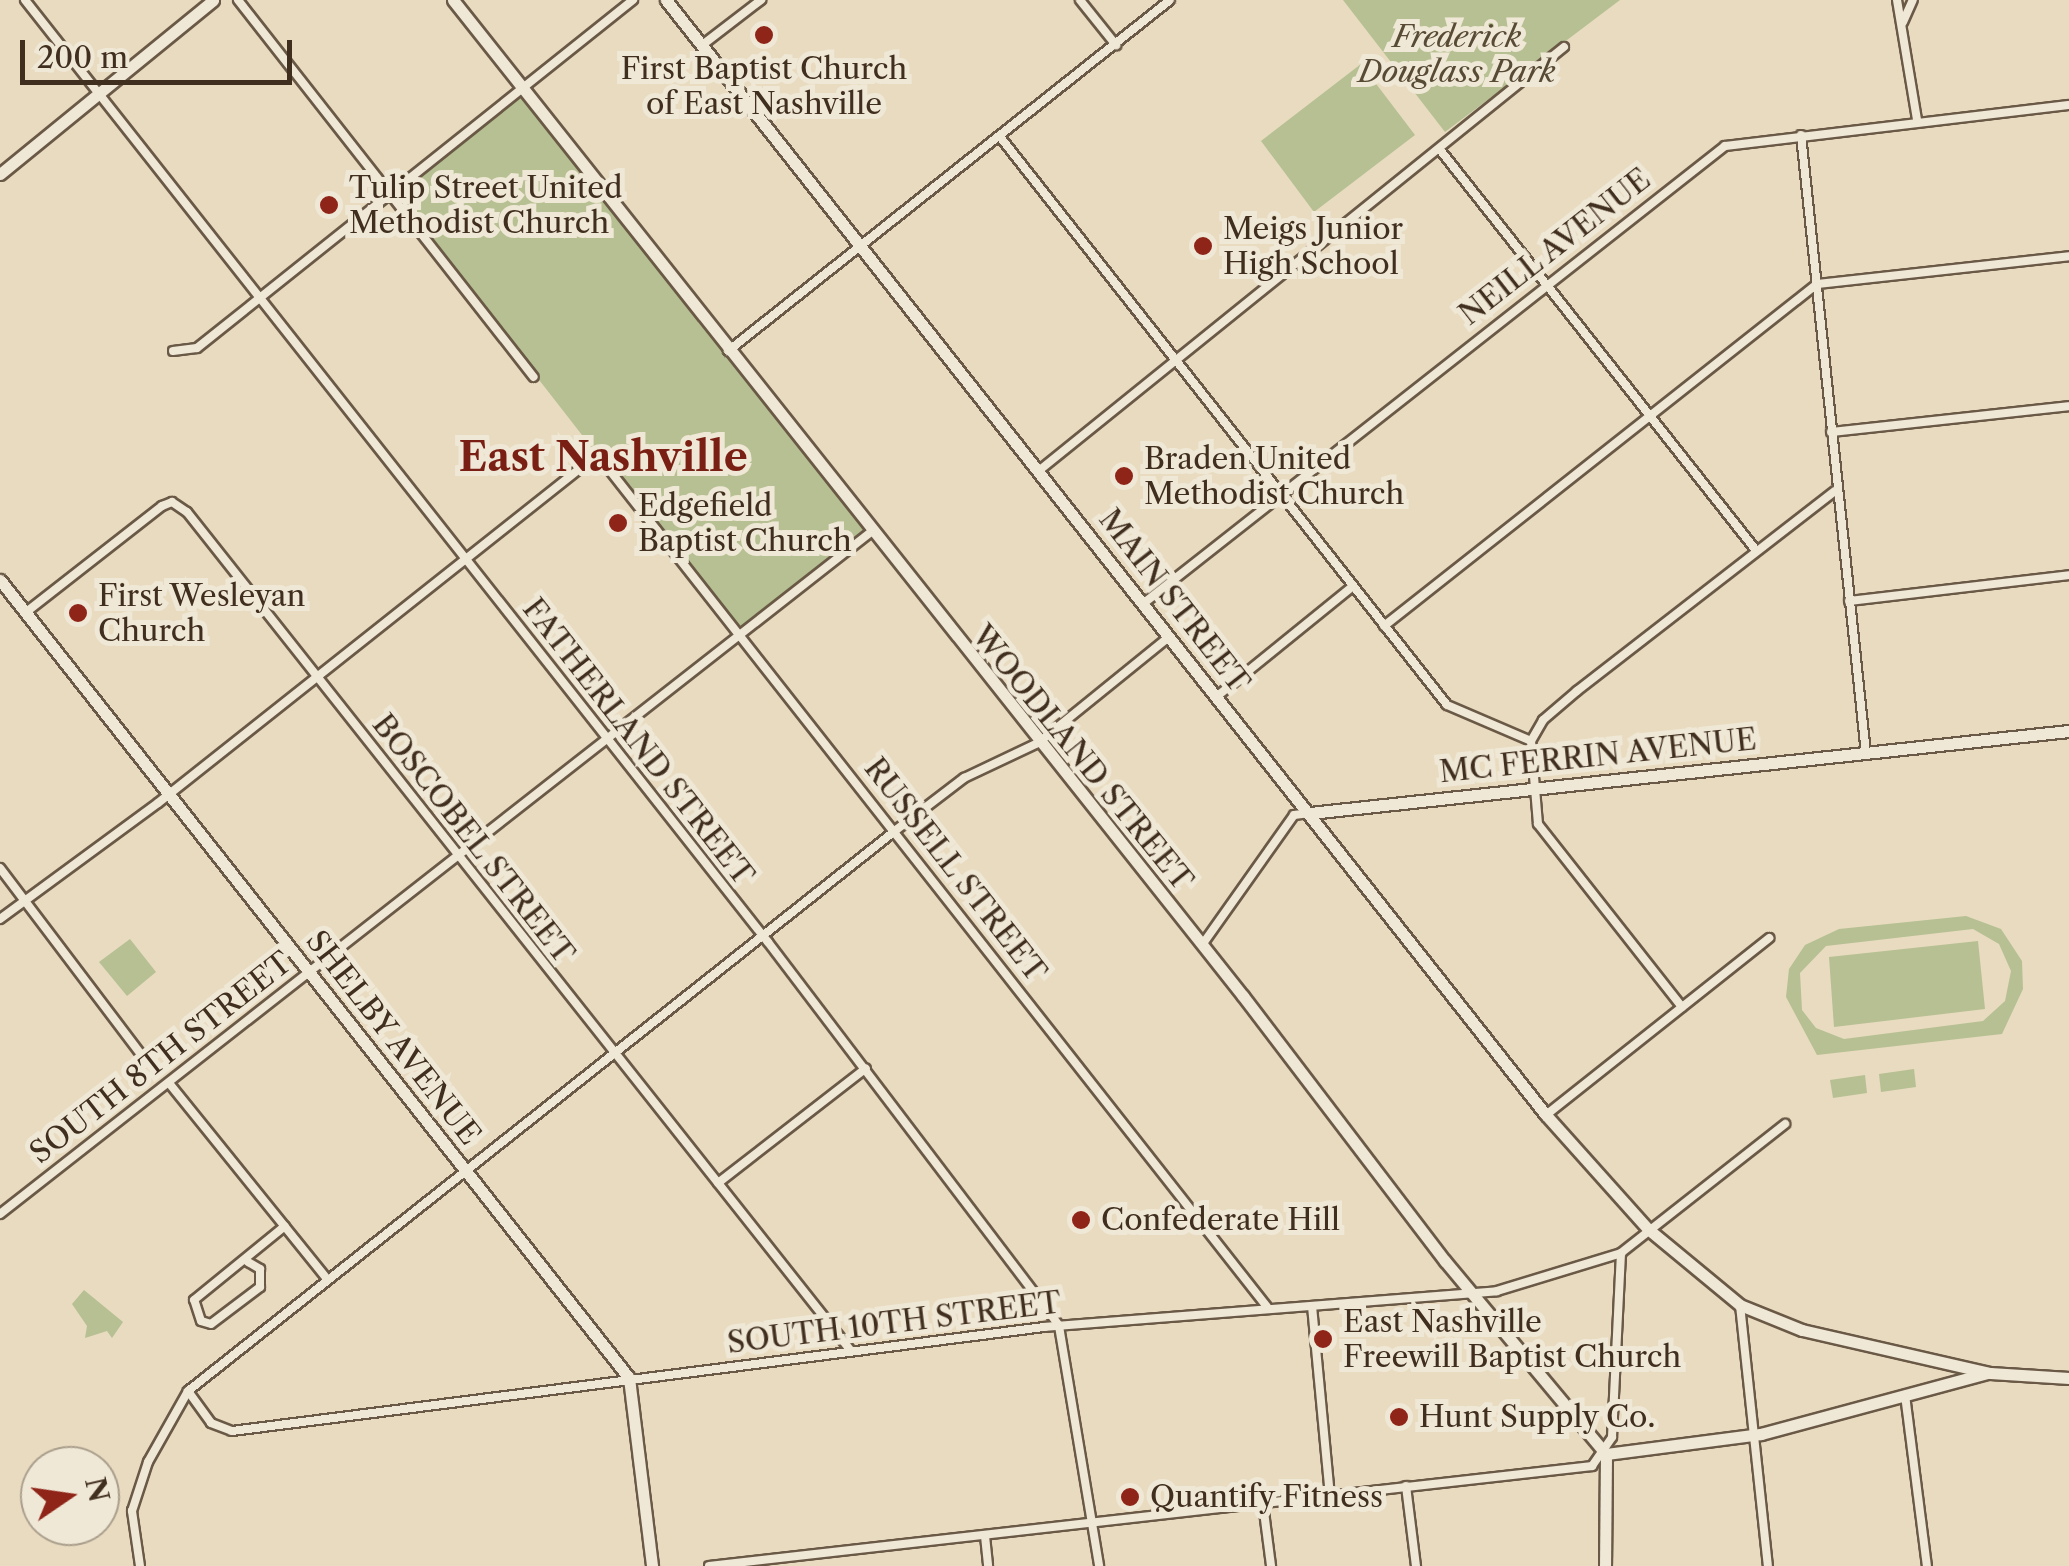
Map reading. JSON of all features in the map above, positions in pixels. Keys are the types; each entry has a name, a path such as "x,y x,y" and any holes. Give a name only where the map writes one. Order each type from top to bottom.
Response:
{"street":[{"name":"FATHERLAND STREET","path":"25,0 764,937 1059,1326 1100,1566"},
{"path":"0,174 96,91 213,0"},
{"path":"238,0 392,191 534,377"},
{"name":"WOODLAND STREET","path":"452,0 1475,1294 1606,1454"},
{"path":"173,351 197,348 633,0"},
{"name":"MAIN STREET","path":"666,0 1041,469 1546,1115 1648,1230 1740,1305 1854,1346 1990,1372"},
{"path":"701,46 761,0"},
{"path":"1080,0 1116,45"},
{"path":"728,351 1170,0"},
{"path":"1898,0 1916,120"},
{"path":"1902,22 1913,0"},
{"path":"1041,469 1441,151 1564,47"},
{"name":"NEILL AVENUE","path":"1144,604 1279,493 1724,146 1916,120 2069,105"},
{"path":"1800,135 1866,752"},
{"path":"1001,138 1447,705 1530,741"},
{"path":"1441,151 1755,548"},
{"path":"1384,626 1817,284 2069,256"},
{"path":"1831,432 2069,406"},
{"name":"RUSSELL STREET","path":"464,558 587,463 604,463 1268,1308"},
{"path":"1682,1008 1538,824 1531,788 1530,741 1543,720 1755,548 1836,491"},
{"name":"BOSCOBEL STREET","path":"25,613 172,502 851,1351"},
{"name":"SOUTH 8TH STREET","path":"0,1214 871,532"},
{"path":"0,920 170,793 464,558"},
{"path":"1850,601 2069,575"},
{"name":"SHELBY AVENUE","path":"0,580 629,1378"},
{"path":"1216,697 1352,587"},
{"path":"140,1566 132,1511 148,1462 188,1391 896,830 964,778 1038,743 1169,637"},
{"name":"MC FERRIN AVENUE","path":"1310,814 2069,731"},
{"path":"1200,947 1294,814 1310,814"},
{"path":"0,868 143,1056"},
{"path":"1546,1115 1770,938"},
{"path":"718,1183 866,1068"},
{"path":"169,1083 328,1280"},
{"path":"1605,1566 1606,1454 1621,1253 1786,1124"},
{"path":"248,1262 260,1270 260,1287 211,1324 201,1321 194,1300 248,1262 284,1226"},
{"name":"SOUTH 10TH STREET","path":"188,1391 211,1423 232,1431 1059,1326 1475,1294 1621,1253"},
{"path":"1740,1305 1768,1566"},
{"path":"1312,1306 1330,1495"},
{"path":"709,1566 1592,1466 1606,1454 1752,1435 1990,1372 2069,1378"},
{"path":"629,1378 652,1566"},
{"path":"1906,1395 1927,1566"},
{"path":"1406,1486 1416,1566"},
{"path":"1263,1504 1271,1566"},
{"path":"985,1536 988,1566"},
{"path":"818,1554 819,1566"}],"green space":[{"name":"Frederick Douglass Park","path":"1343,0 1620,0 1445,132"},
{"path":"1361,64 1415,135 1314,212 1261,141"},
{"path":"523,90 871,532 737,634 392,191"},
{"path":"1966,916 2001,929 2022,961 2023,989 2002,1034 1817,1055 1786,997 1789,969 1805,945 1839,929","holes":["1973,929 1999,944 2011,971 2005,1001 1983,1021 1844,1039 1816,1028 1802,1010 1800,973 1826,946"]},
{"path":"130,939 156,972 127,996 99,962"},
{"path":"1978,941 1985,1009 1834,1027 1829,957"},
{"path":"1914,1069 1916,1087 1881,1092 1879,1074"},
{"path":"1865,1075 1867,1093 1833,1098 1830,1080"},
{"path":"84,1290 123,1322 112,1338 107,1331 85,1338 87,1326 72,1304"}],"place":[{"name":"First Baptist Church of East Nashville","path":"764,35"},
{"name":"Tulip Street United Methodist Church","path":"329,205"},
{"name":"Meigs Junior High School","path":"1203,246"},
{"name":"Braden United Methodist Church","path":"1124,476"},
{"name":"Edgefield Baptist Church","path":"618,523"},
{"name":"First Wesleyan Church","path":"78,613"},
{"name":"Confederate Hill","path":"1081,1220"},
{"name":"East Nashville Freewill Baptist Church","path":"1323,1339"},
{"name":"Hunt Supply Co.","path":"1399,1417"},
{"name":"Quantify Fitness","path":"1130,1497"}],"district":[{"name":"East Nashville","path":"603,457"}]}
